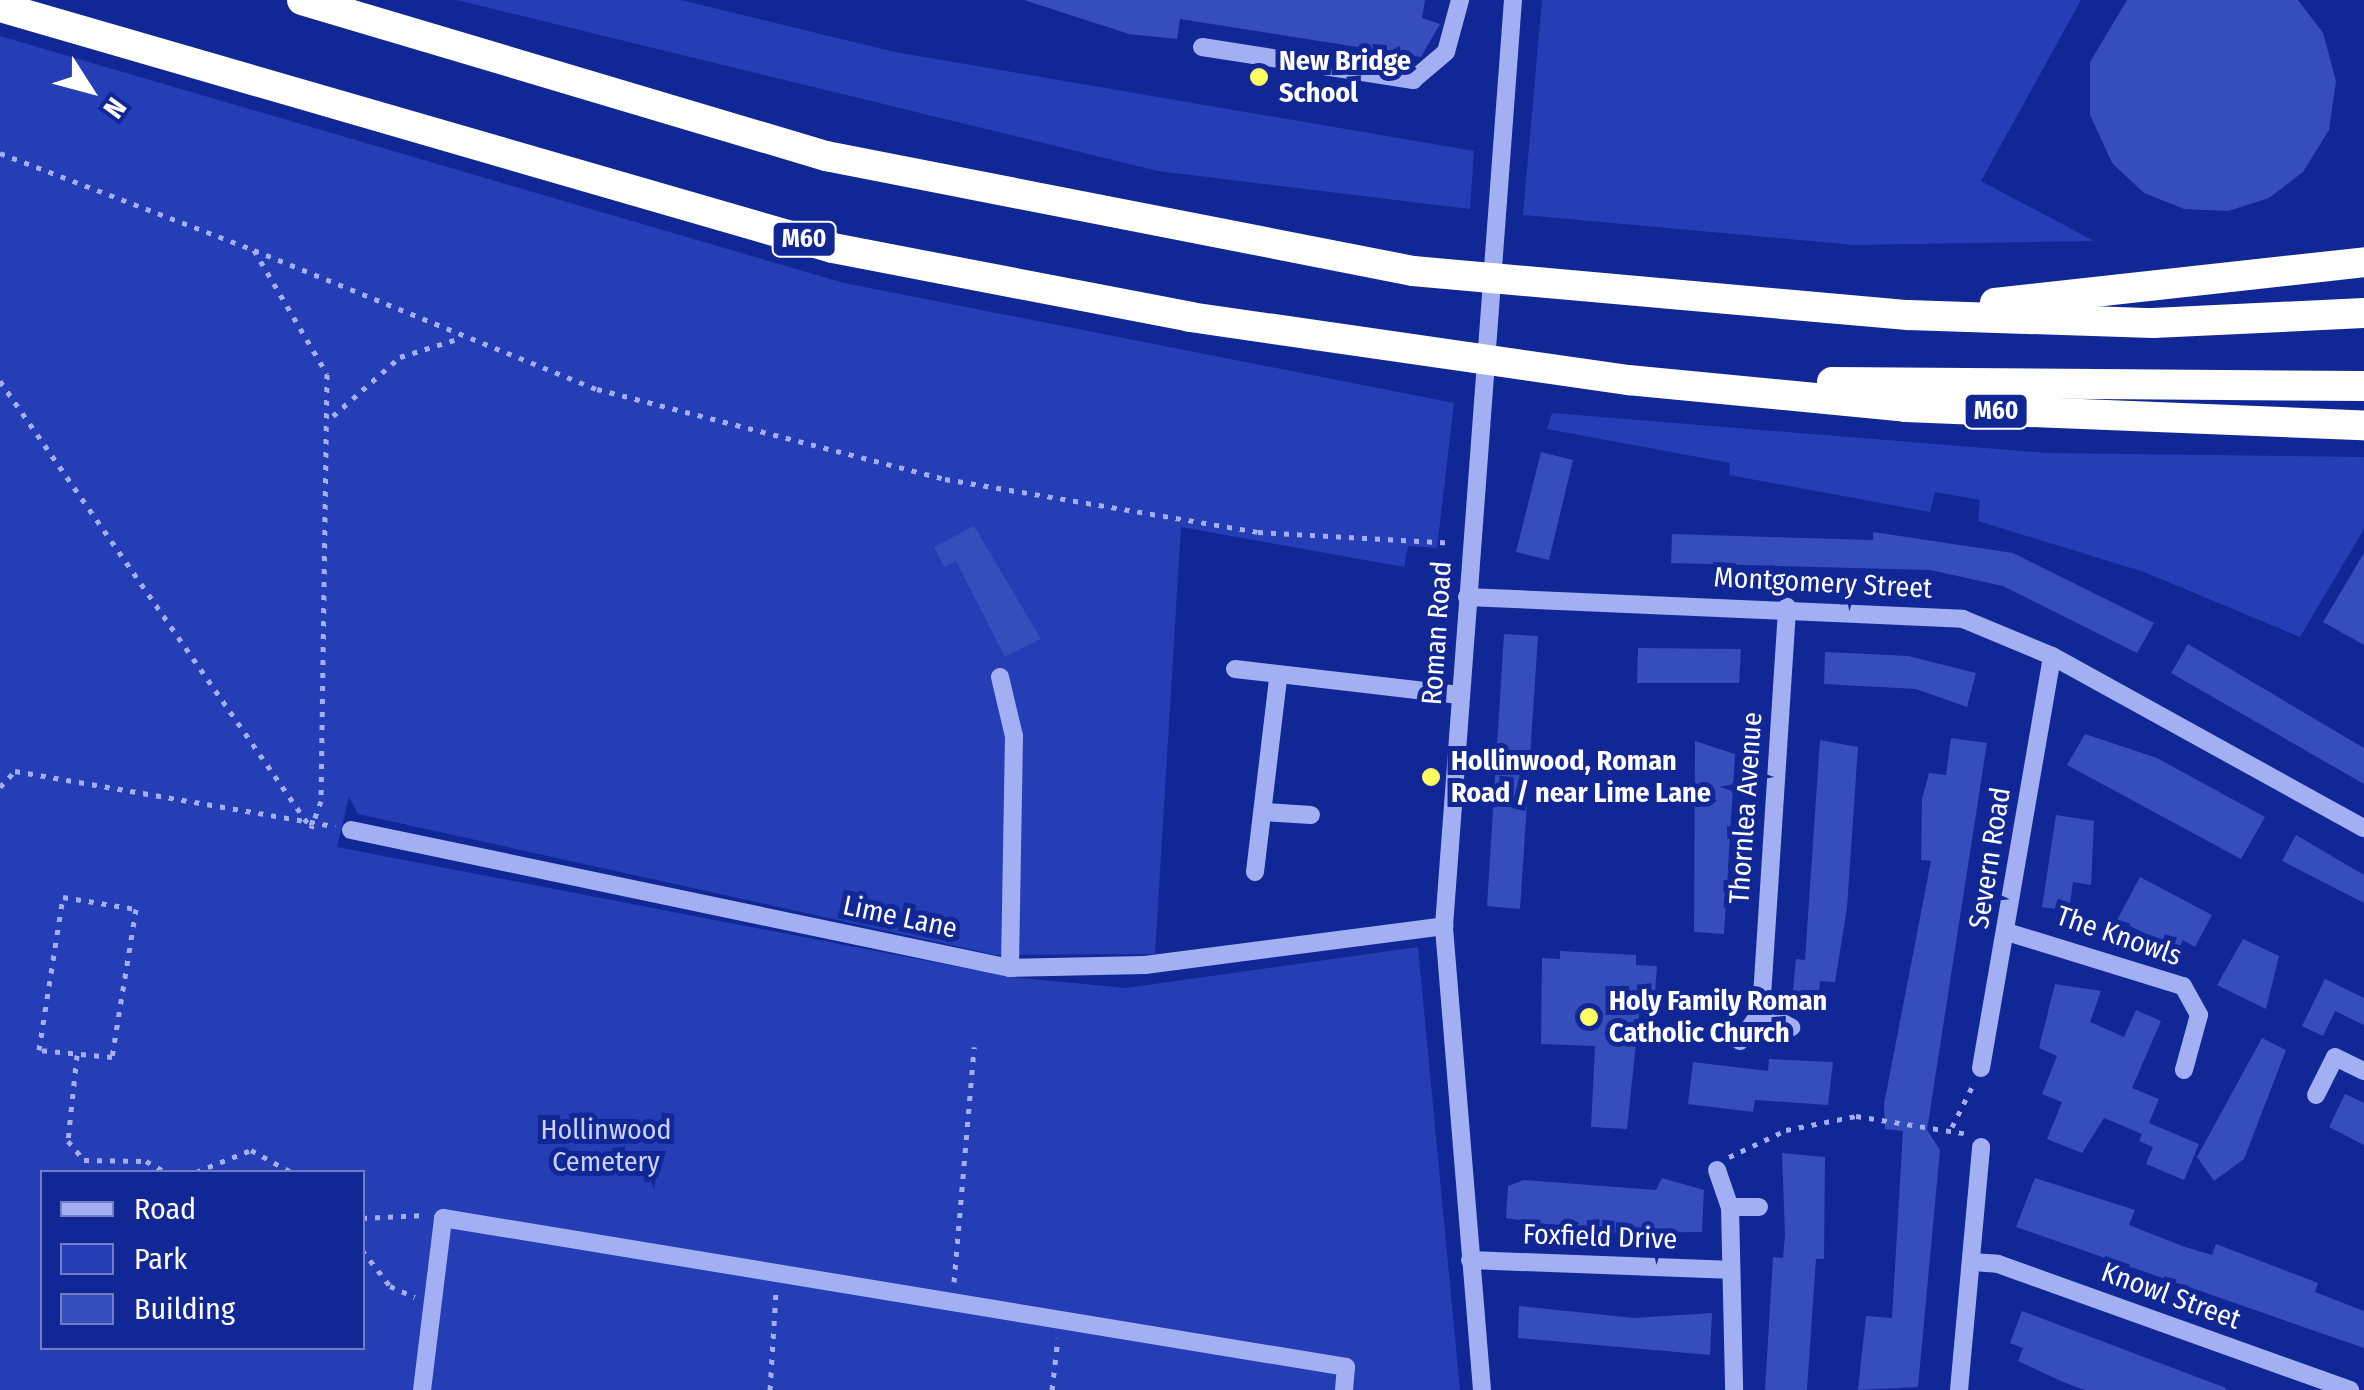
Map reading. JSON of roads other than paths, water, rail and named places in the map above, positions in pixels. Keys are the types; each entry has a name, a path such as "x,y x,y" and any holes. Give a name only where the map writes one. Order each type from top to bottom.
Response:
{"highway":[{"path":"302,0 826,156 1170,226 1413,270 1908,314 2152,323 2364,313"},
{"name":"M60","path":"0,6 834,248 1190,317 1628,380 1906,407 2364,426"},
{"path":"1908,314 2364,262"},
{"name":"M60","path":"1628,380 2364,386"}],"street":[{"path":"1202,47 1413,80 1446,52 1460,0"},
{"name":"Roman Road","path":"1482,1390 1444,926 1512,0"},
{"name":"Montgomery Street","path":"1467,596 1786,607 1964,619 2052,656 2364,828"},
{"name":"Thornlea Avenue","path":"1761,1012 1786,607"},
{"name":"Severn Road","path":"1981,1068 2052,656"},
{"path":"1235,669 1278,680 1460,695"},
{"path":"1000,677 1014,736 1010,968"},
{"path":"1255,872 1278,680"},
{"path":"1264,812 1311,815"},
{"name":"Lime Lane","path":"351,830 1010,968 1145,965 1444,926"},
{"name":"The Knowls","path":"2007,932 2183,986 2198,1015 2184,1070"},
{"path":"1740,1041 1761,1012 1792,1027"},
{"path":"2316,1095 2335,1057 2364,1071"},
{"path":"1960,1390 1980,1147"},
{"path":"1717,1170 1730,1207 1727,1270 1734,1390"},
{"path":"1730,1207 1759,1207"},
{"path":"422,1390 443,1218 1060,1324 1346,1367 1344,1390"},
{"name":"Foxfield Drive","path":"1470,1260 1727,1270"},
{"name":"Knowl Street","path":"1972,1262 2350,1390"}],"place":[{"name":"New Bridge School","path":"1259,77"},
{"name":"Hollinwood, Roman Road / near Lime Lane","path":"1431,777"},
{"name":"Holy Family Roman Catholic Church","path":"1589,1017"}],"park label":[{"name":"Hollinwood Cemetery","path":"606,1146"}]}
